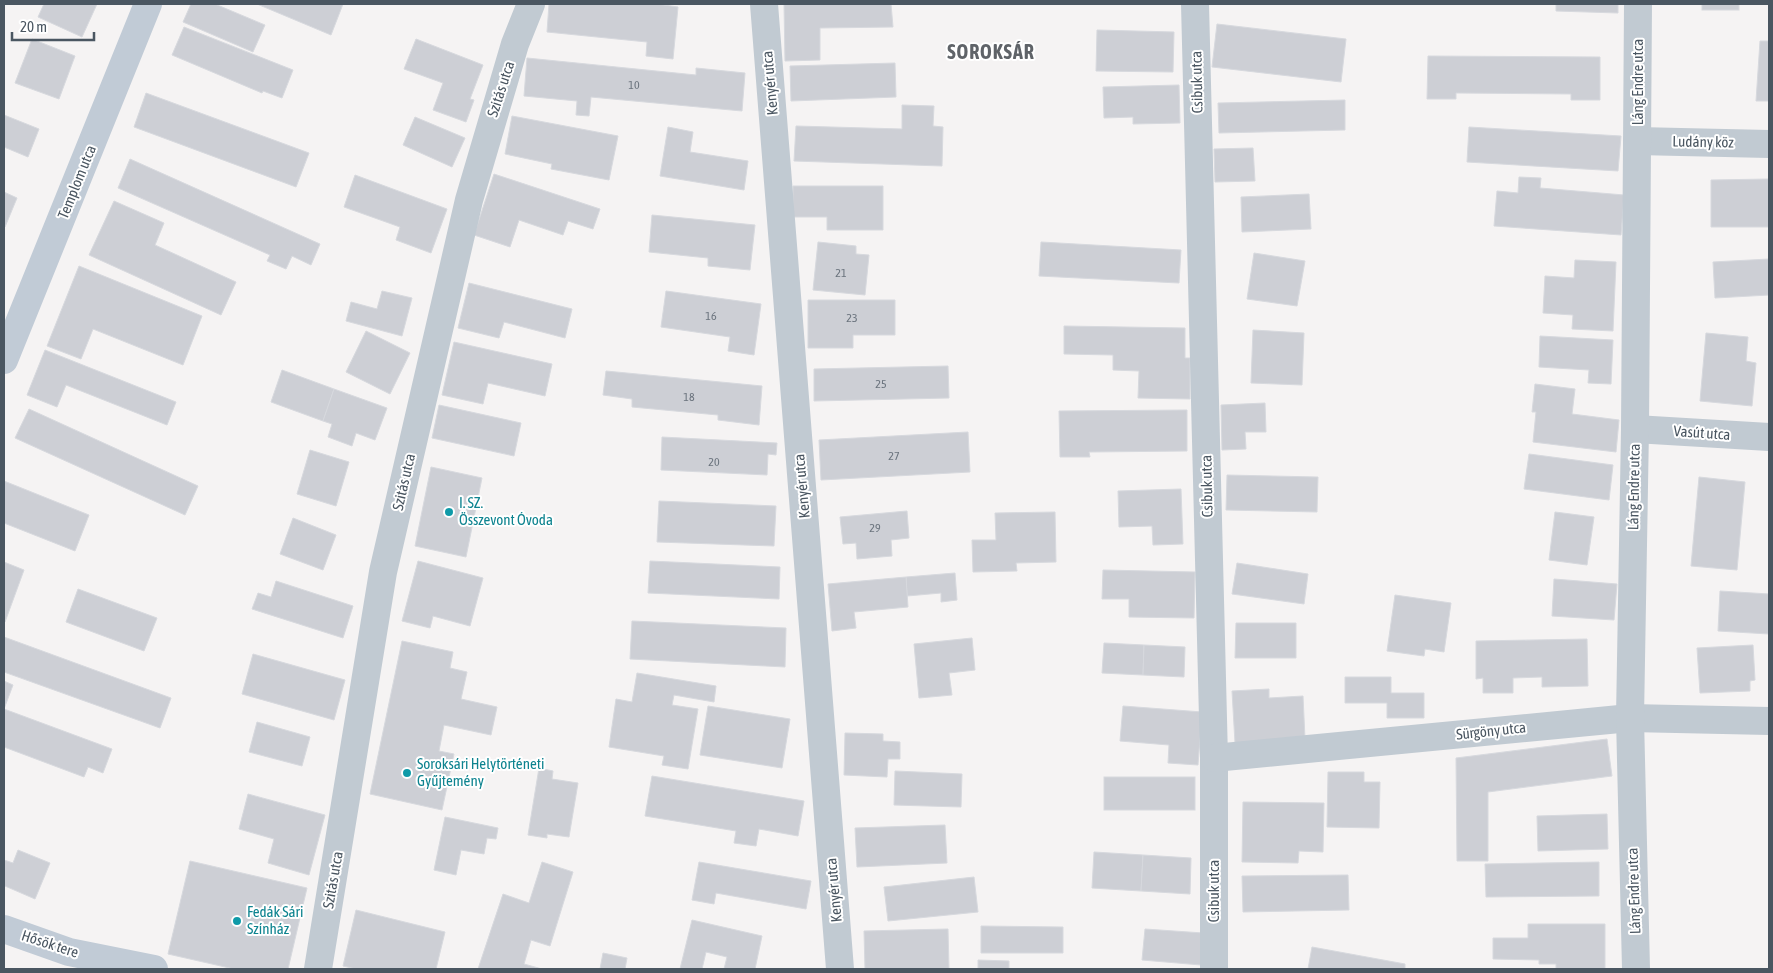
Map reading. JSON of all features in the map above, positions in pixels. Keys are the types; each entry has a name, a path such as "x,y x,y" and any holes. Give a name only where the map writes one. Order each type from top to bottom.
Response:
{"street":[{"name":"Templom utca","path":"4,360 148,4"},
{"name":"Szitás utca","path":"318,969 385,562 469,200 509,62 532,4"},
{"name":"Kenyér utca","path":"764,4 840,969"},
{"name":"Csibuk utca","path":"1195,4 1214,758 1214,969"},
{"name":"Láng Endre utca","path":"1636,969 1630,718 1635,429 1638,4"},
{"name":"Ludány köz","path":"1638,141 1769,144"},
{"name":"Vasút utca","path":"1635,429 1769,437"},
{"name":"Sürgöny utca","path":"1214,758 1630,718 1769,722"},
{"name":"Hősök tere","path":"4,929 67,961 154,969"}],"building":[{"path":"44,4 97,4 82,37 38,17"},
{"path":"191,4 215,4 265,25 253,52 183,22"},
{"path":"257,4 343,4 331,35"},
{"path":"549,4 657,4 678,7 673,59 646,56 647,42 547,32"},
{"path":"784,4 891,4 893,27 820,28 820,60 785,61"},
{"path":"1556,4 1618,4 1618,13 1556,11"},
{"path":"1702,4 1739,4 1739,10 1702,10"},
{"path":"1217,24 1346,39 1341,82 1212,67"},
{"path":"184,27 293,70 282,98 263,91 262,93 172,55"},
{"path":"1097,30 1174,32 1173,72 1096,71"},
{"path":"32,39 75,56 59,99 15,83"},
{"path":"416,39 483,65 470,99 474,100 466,122 433,110 443,83 404,69"},
{"path":"1760,41 1769,41 1769,101 1756,101"},
{"path":"1428,56 1600,57 1600,100 1571,100 1571,94 1456,93 1456,99 1427,99"},
{"path":"527,58 696,75 696,68 745,73 742,111 591,97 589,116 576,115 577,101 524,96"},
{"path":"895,63 896,97 791,101 790,66"},
{"path":"1179,85 1180,123 1133,124 1133,117 1104,118 1103,87"},
{"path":"146,93 309,153 296,187 134,127"},
{"path":"1345,100 1345,130 1219,133 1218,103"},
{"path":"902,105 934,106 933,126 943,127 942,166 794,161 796,126 902,129"},
{"path":"4,115 39,129 28,157 4,147"},
{"path":"512,116 618,136 609,180 551,169 552,164 505,154"},
{"path":"415,117 465,138 452,167 403,145"},
{"path":"668,127 693,132 690,152 748,161 744,190 660,176"},
{"path":"1469,127 1621,136 1618,171 1467,162"},
{"path":"1253,148 1255,181 1215,182 1214,149"},
{"path":"130,159 320,244 311,265 292,256 286,269 267,261 270,255 118,188"},
{"path":"494,174 600,209 593,229 568,221 563,235 519,220 510,247 474,235"},
{"path":"355,175 447,209 431,253 396,240 400,227 344,207"},
{"path":"1519,177 1541,178 1540,188 1624,195 1621,235 1494,226 1497,191 1518,193"},
{"path":"1769,179 1769,227 1711,227 1711,180"},
{"path":"793,186 883,186 883,230 827,230 827,217 793,217"},
{"path":"4,192 17,198 5,227 4,226"},
{"path":"1309,194 1311,229 1242,232 1241,197"},
{"path":"114,201 164,223 155,245 236,282 221,315 89,255"},
{"path":"652,215 755,225 750,270 708,266 708,258 649,252"},
{"path":"818,242 856,246 856,254 869,255 865,295 813,290"},
{"path":"1041,242 1181,250 1179,283 1039,276"},
{"path":"1254,253 1305,261 1297,306 1247,299"},
{"path":"1769,259 1769,295 1715,298 1713,262"},
{"path":"1575,260 1616,262 1613,331 1572,329 1573,315 1543,313 1545,276 1574,278"},
{"path":"79,266 202,316 183,365 93,329 81,359 47,346"},
{"path":"469,283 572,309 565,338 504,322 499,338 458,328"},
{"path":"382,291 412,298 402,336 346,321 351,302 377,309"},
{"path":"666,291 761,304 754,355 728,351 730,337 661,327"},
{"path":"808,300 895,300 895,335 853,335 853,348 808,348"},
{"path":"1064,326 1185,328 1185,358 1190,358 1190,399 1138,398 1139,371 1113,370 1113,355 1064,354"},
{"path":"1253,330 1304,333 1302,385 1251,383"},
{"path":"366,331 410,353 390,394 346,372"},
{"path":"1706,333 1748,337 1746,361 1756,363 1752,406 1700,401"},
{"path":"1540,336 1613,340 1611,384 1588,383 1589,370 1539,367"},
{"path":"454,342 552,364 545,396 488,383 483,404 442,395"},
{"path":"45,350 176,402 167,425 66,385 57,407 27,395"},
{"path":"948,366 949,398 814,401 814,369"},
{"path":"282,370 334,389 323,421 271,402"},
{"path":"606,371 762,386 759,425 718,420 718,415 632,407 632,399 603,395"},
{"path":"1535,384 1575,389 1572,414 1619,420 1616,452 1533,442 1536,412 1532,412"},
{"path":"334,389 387,408 375,440 356,433 352,446 328,437 332,424 323,421"},
{"path":"1265,403 1266,432 1245,432 1246,449 1222,450 1221,405"},
{"path":"439,405 521,423 514,456 432,438"},
{"path":"29,409 198,486 185,515 15,438"},
{"path":"1187,410 1187,451 1089,452 1090,457 1060,457 1059,411"},
{"path":"968,432 970,472 821,480 819,440"},
{"path":"662,437 777,443 776,455 768,454 767,475 661,470"},
{"path":"310,450 349,462 336,506 297,494"},
{"path":"1529,454 1613,465 1609,500 1524,489"},
{"name":"I. SZ. Összevont Óvoda","path":"431,467 482,478 466,557 415,546"},
{"path":"1227,475 1318,477 1317,512 1226,510"},
{"path":"1699,477 1745,482 1737,570 1691,566"},
{"path":"4,481 89,515 75,551 4,523"},
{"path":"1181,489 1183,544 1153,545 1152,526 1119,527 1118,491"},
{"path":"659,501 776,506 774,546 657,542"},
{"path":"907,511 909,538 891,540 892,556 857,559 856,543 843,544 840,517"},
{"path":"1055,512 1056,562 1016,563 1017,571 973,572 972,540 996,540 995,513"},
{"path":"1555,512 1594,517 1587,565 1549,560"},
{"path":"293,518 336,535 323,570 280,554"},
{"path":"418,561 483,578 470,626 433,616 430,628 402,621"},
{"path":"650,561 780,567 779,599 648,593"},
{"path":"4,562 24,570 5,622 4,622"},
{"path":"1237,563 1308,574 1304,604 1232,594"},
{"path":"1103,570 1195,572 1194,618 1129,617 1129,599 1102,599"},
{"path":"955,573 957,600 941,602 941,593 907,596 906,577"},
{"path":"906,577 908,607 854,612 856,628 832,631 828,584"},
{"path":"1554,579 1617,584 1614,620 1552,616"},
{"path":"276,581 353,606 343,638 252,609 258,593 271,597"},
{"path":"78,589 157,618 144,651 66,622"},
{"path":"1720,591 1769,594 1769,634 1718,631"},
{"path":"1395,595 1451,603 1444,652 1425,649 1424,656 1387,651"},
{"path":"632,621 786,628 785,667 630,659"},
{"path":"1236,623 1296,623 1296,658 1235,658"},
{"path":"4,637 171,698 160,728 4,672"},
{"path":"972,638 975,670 949,673 952,695 919,698 914,644"},
{"path":"1587,639 1588,686 1542,687 1542,677 1513,678 1513,693 1483,693 1483,678 1476,679 1476,641"},
{"path":"402,641 453,652 450,668 467,672 461,699 497,707 491,735 444,725 439,751 454,754 442,810 370,794"},
{"path":"1104,643 1144,645 1143,675 1102,673"},
{"path":"1144,645 1185,647 1184,677 1143,675"},
{"path":"1753,645 1755,680 1750,681 1750,691 1700,693 1697,648"},
{"path":"253,654 345,680 334,720 242,694"},
{"path":"637,673 716,686 714,702 674,695 672,705 698,709 688,769 662,765 664,756 609,747 616,699 632,702"},
{"path":"1345,677 1391,677 1391,693 1424,693 1424,718 1387,718 1387,703 1345,703"},
{"path":"4,681 13,685 4,709"},
{"path":"1269,689 1269,698 1303,696 1305,739 1235,743 1232,691"},
{"path":"708,706 790,719 782,768 700,755"},
{"path":"1123,706 1202,712 1198,765 1168,763 1169,745 1120,741"},
{"path":"4,709 112,749 103,773 88,767 84,777 4,747"},
{"path":"257,722 310,737 302,766 249,752"},
{"path":"845,733 883,734 883,741 900,742 900,759 888,759 887,777 844,775"},
{"path":"1607,739 1612,776 1488,792 1488,861 1457,861 1456,758"},
{"path":"539,768 553,771 552,779 578,783 569,837 547,834 547,838 528,835"},
{"path":"895,771 962,774 961,807 894,805"},
{"path":"1328,772 1364,772 1364,782 1380,782 1379,828 1327,827"},
{"path":"652,776 804,801 798,836 759,829 756,846 734,843 736,831 645,816"},
{"path":"1104,777 1195,777 1195,810 1104,810"},
{"path":"248,794 325,815 309,875 268,863 274,839 239,829"},
{"path":"1243,802 1324,803 1323,852 1299,851 1298,863 1242,862"},
{"path":"1607,814 1608,849 1538,851 1537,816"},
{"path":"445,817 498,828 496,839 487,838 484,854 461,850 456,875 434,870"},
{"path":"945,825 947,863 857,867 855,828"},
{"path":"18,850 50,863 35,899 5,886 4,889 4,860 13,863"},
{"path":"1094,852 1143,855 1141,891 1092,888"},
{"path":"1143,855 1191,858 1190,894 1141,891"},
{"name":"Fedák Sári Színház","path":"190,861 307,888 288,969 234,969 168,954"},
{"path":"542,862 573,872 550,946 531,940 524,964 542,969 478,969 503,894 529,903"},
{"path":"699,862 811,881 806,909 716,893 714,904 692,900"},
{"path":"1599,862 1599,896 1486,897 1485,864"},
{"path":"1348,875 1349,910 1243,912 1242,876"},
{"path":"974,877 978,912 888,921 884,887"},
{"path":"356,910 445,932 436,969 356,969 343,966"},
{"path":"692,920 762,936 755,969 724,969 727,957 706,952 702,969 680,969"},
{"path":"1528,924 1605,924 1605,969 1556,969 1556,964 1539,964 1539,960 1493,959 1493,938 1528,938"},
{"path":"981,926 1063,927 1063,953 981,953"},
{"path":"948,929 949,969 865,969 864,931"},
{"path":"1145,929 1203,933 1201,965 1142,960"},
{"path":"1312,947 1405,964 1405,969 1308,969"},
{"path":"603,953 627,958 625,969 600,969"},
{"path":"978,960 1009,961 1009,969 978,969"}],"place":[{"name":"I. SZ. Összevont Óvoda","path":"449,512"},
{"name":"Soroksári Helytörténeti Gyűjtemény","path":"407,773"},
{"name":"Fedák Sári Színház","path":"237,921"}],"district":[{"name":"SOROKSÁR","path":"991,52"}]}
